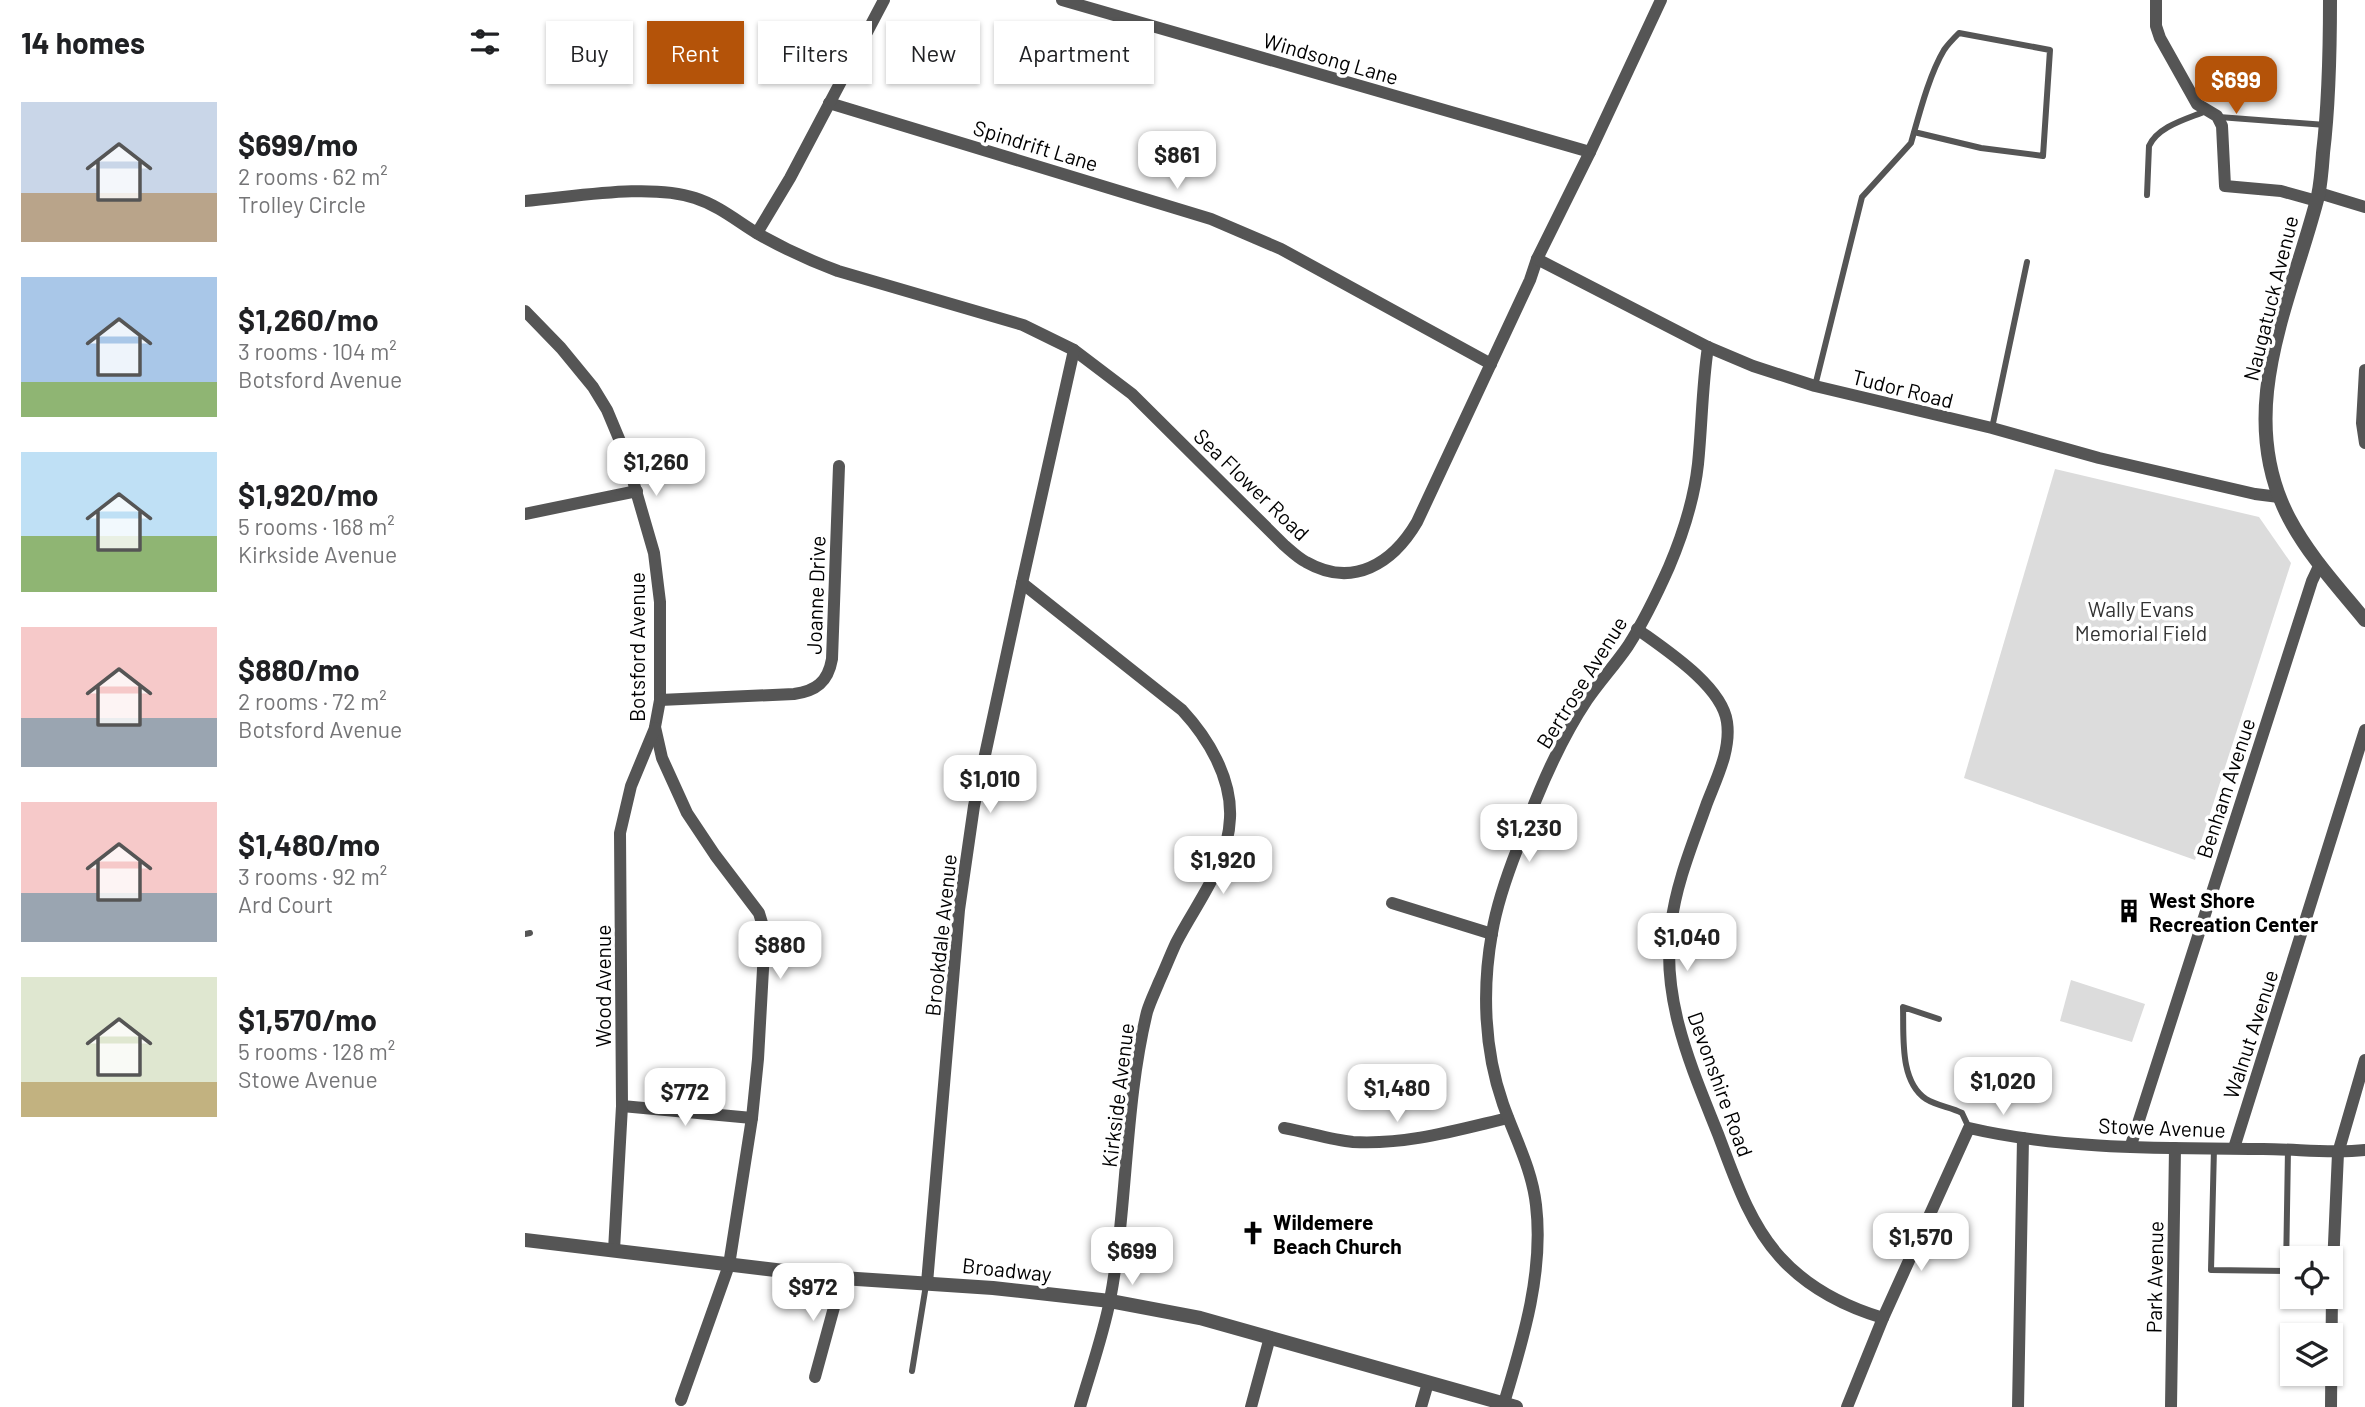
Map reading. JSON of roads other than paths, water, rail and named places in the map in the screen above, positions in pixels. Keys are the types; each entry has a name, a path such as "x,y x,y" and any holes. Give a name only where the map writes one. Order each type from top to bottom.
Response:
{"street":[{"path":"757,233 790,178 884,0"},
{"name":"Windsong Lane","path":"1062,0 1590,152"},
{"name":"Sea Flower Road","path":"525,201 632,191 672,192 697,198 719,207 757,233 801,256 838,271 1023,325 1074,350 1132,394 1284,545 1305,562 1327,571 1361,571 1383,562 1408,538 1661,0"},
{"path":"2156,0 2156,26 2160,38 2197,104 2222,126 2225,186 2281,191 2365,207"},
{"name":"Naugatuck Avenue","path":"2330,0 2326,125 2318,197 2267,379 2266,450 2279,497 2299,536 2365,620"},
{"name":"Spindrift Lane","path":"829,103 1211,219 1281,249 1491,364"},
{"name":"Tudor Road","path":"1537,259 1708,347 1753,366 1815,386 1992,428 2112,461 2255,494 2279,497"},
{"name":"Botsford Avenue","path":"525,311 561,348 593,387 607,410 625,453 654,553 660,602 660,700 655,727 662,758 687,813 759,913 766,943 751,1118 729,1265 681,1400"},
{"name":"Bertrose Avenue","path":"1510,1405 1538,1250 1536,1206 1527,1162 1497,1086 1489,1049 1487,968 1492,934 1505,881 1553,760 1587,700 1627,647 1669,568 1684,531 1698,464 1708,347"},
{"name":"Brookdale Avenue","path":"926,1283 959,910 974,806 1074,350"},
{"path":"2365,370 2362,423 2365,443"},
{"name":"Joanne Drive","path":"660,700 794,694 814,690 824,680 832,659 839,467"},
{"path":"525,514 637,491"},
{"name":"Benham Avenue","path":"2131,1145 2312,581 2320,564"},
{"name":"Kirkside Avenue","path":"1021,583 1182,709 1198,727 1220,768 1228,794 1230,816 1222,859 1177,943 1148,1009 1135,1074 1128,1155 1109,1301 1080,1407"},
{"name":"Devonshire Road","path":"1637,629 1715,693 1727,721 1725,757 1685,866 1671,925 1670,977 1675,1015 1686,1053 1736,1181 1754,1218 1773,1248 1795,1272 1830,1298 1850,1308 1882,1318"},
{"name":"Wood Avenue","path":"614,1250 622,1105 620,834 631,786 655,727"},
{"name":"Walnut Avenue","path":"2234,1149 2365,730"},
{"path":"1392,903 1492,934"},
{"path":"2331,1407 2332,1289 2339,1153 2365,1060"},
{"path":"622,1105 751,1118"},
{"path":"1284,1128 1351,1142 1391,1142 1430,1137 1508,1118"},
{"path":"1847,1407 1882,1318 1969,1128"},
{"name":"Stowe Avenue","path":"1969,1128 2023,1138 2175,1148 2288,1149 2339,1153 2365,1150"},
{"path":"2018,1407 2023,1138"},
{"name":"Park Avenue","path":"2171,1407 2175,1148"},
{"name":"Broadway","path":"525,1240 842,1278 926,1283 1109,1301 1200,1318 1510,1405"},
{"path":"815,1377 842,1278"},
{"path":"1251,1407 1270,1337"},
{"path":"1421,1407 1428,1383"}],"lane":[{"path":"1815,386 1862,197 1911,144 1914,132 1924,99 1944,49 1959,33 2050,50 2043,156 1981,148 1914,132"},
{"path":"2147,195 2149,146 2159,133 2211,114 2326,125"},
{"path":"1992,428 2028,262"},
{"path":"1939,1019 1903,1007 1905,1058 1910,1078 1917,1091 1928,1101 1962,1113 1969,1122 1969,1128"},
{"path":"2214,1148 2211,1270 2286,1271 2288,1149"},
{"path":"912,1371 926,1283"}],"place":[{"name":"West Shore Recreation Center","path":"2129,911"},
{"name":"Wildemere Beach Church","path":"1253,1233"}],"park label":[{"name":"Wally Evans Memorial Field","path":"2141,620"}]}
